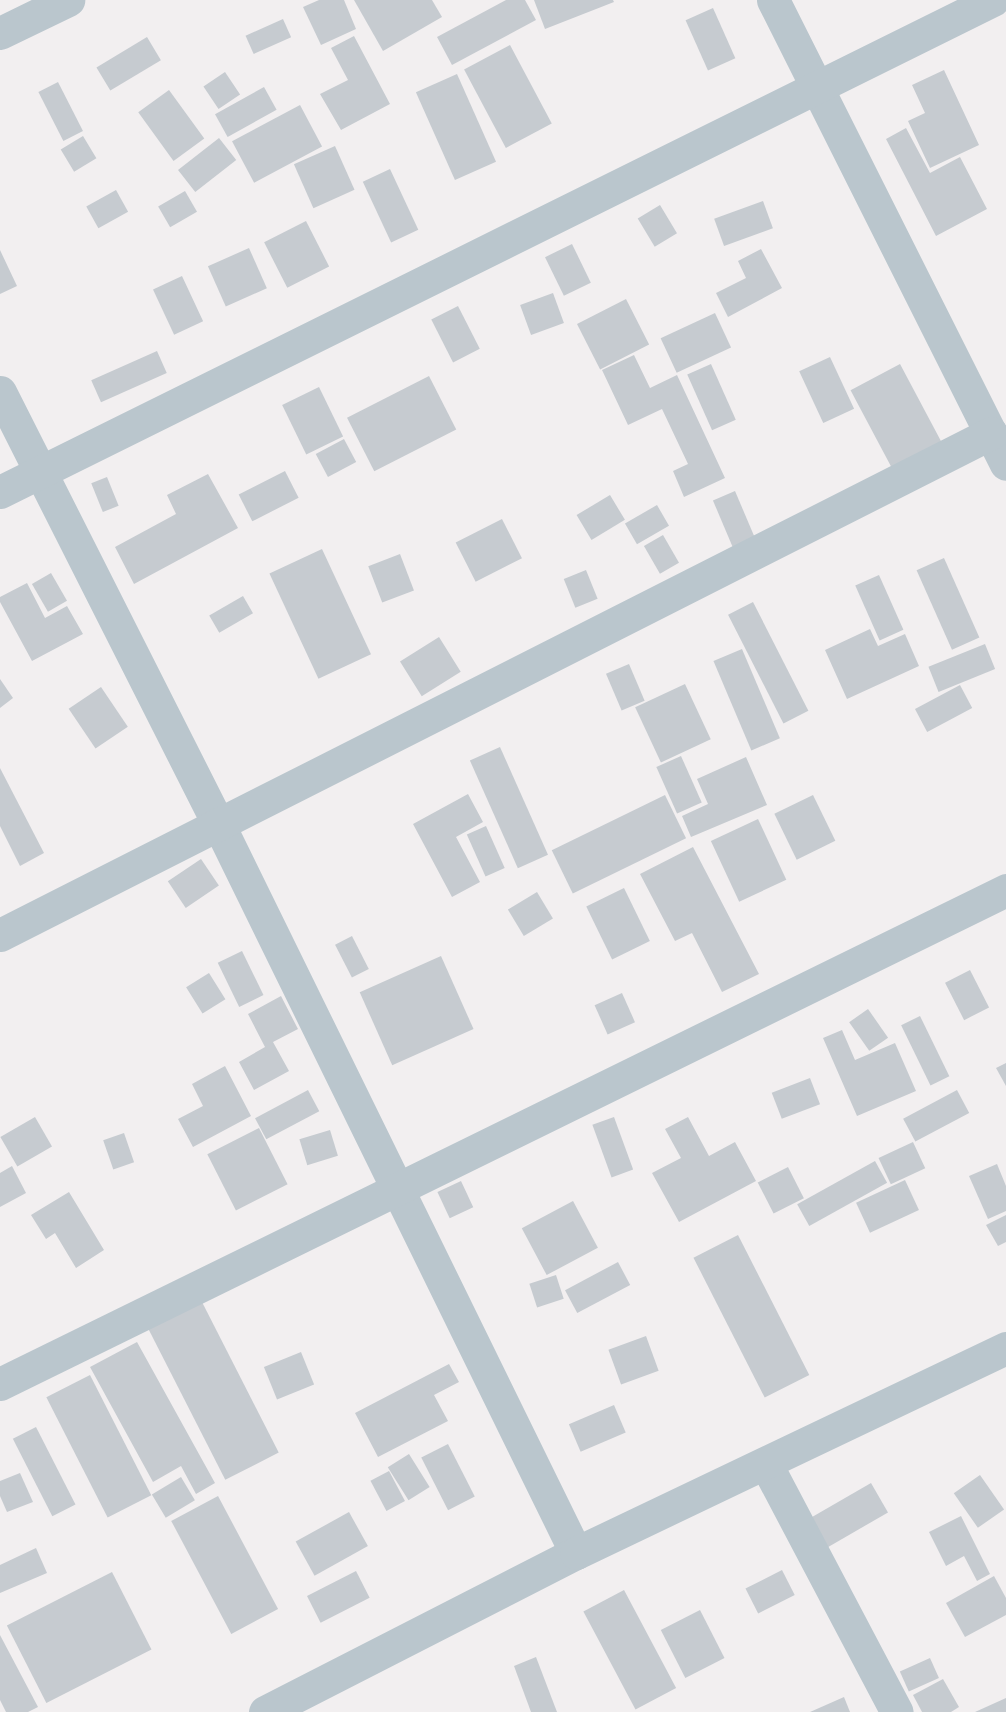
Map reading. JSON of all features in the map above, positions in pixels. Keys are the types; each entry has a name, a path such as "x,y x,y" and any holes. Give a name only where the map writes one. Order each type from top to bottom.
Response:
{"street":[{"path":"0,33 68,0"},
{"path":"773,0 1006,464"},
{"path":"0,492 817,84 993,0"},
{"path":"0,392 218,823 576,1553"},
{"path":"0,935 991,433"},
{"path":"0,1384 1006,890"},
{"path":"265,1712 576,1553 1006,1348"},
{"path":"766,1464 897,1712"}],"building":[{"path":"319,0 344,0 356,29 321,45 303,7"},
{"path":"354,0 432,0 442,17 383,51"},
{"path":"506,0 525,0 536,20 452,65 437,37"},
{"path":"534,0 613,0 614,2 545,29"},
{"path":"713,8 735,58 708,70 686,20"},
{"path":"283,19 291,37 254,54 246,36"},
{"path":"354,36 390,104 341,130 320,94 348,80 331,48"},
{"path":"147,37 161,60 110,91 96,67"},
{"path":"510,45 552,124 506,148 464,69"},
{"path":"944,70 979,145 930,168 908,121 925,113 912,85"},
{"path":"225,72 240,94 219,109 203,87"},
{"path":"457,74 496,162 455,180 416,92"},
{"path":"58,82 83,131 63,141 38,92"},
{"path":"264,87 277,110 228,137 215,114"},
{"path":"169,90 204,139 174,161 138,112"},
{"path":"300,105 322,146 254,183 232,141"},
{"path":"906,128 930,173 960,157 987,209 936,236 886,139"},
{"path":"83,136 96,158 74,172 61,149"},
{"path":"219,138 236,160 195,192 178,170"},
{"path":"335,146 355,190 313,208 294,164"},
{"path":"390,169 418,230 391,242 363,182"},
{"path":"116,190 128,212 98,228 86,206"},
{"path":"185,191 197,212 170,227 158,206"},
{"path":"763,201 773,228 724,246 714,219"},
{"path":"660,205 677,233 655,247 638,218"},
{"path":"306,221 329,266 287,288 264,242"},
{"path":"572,244 591,283 564,296 545,257"},
{"path":"249,248 267,288 226,306 208,266"},
{"path":"761,249 782,288 728,317 716,293 746,278 738,261"},
{"path":"0,250 17,286 0,294"},
{"path":"182,276 203,321 174,335 153,290"},
{"path":"553,293 564,323 531,335 520,305"},
{"path":"626,299 649,344 600,369 577,324"},
{"path":"458,306 480,349 453,362 431,320"},
{"path":"715,313 731,347 677,373 661,338"},
{"path":"157,351 167,373 101,402 91,380"},
{"path":"634,355 650,388 677,375 725,478 684,497 673,471 688,464 662,409 628,425 602,370"},
{"path":"830,357 854,409 823,423 799,371"},
{"path":"711,364 736,420 712,430 687,375"},
{"path":"900,364 941,442 892,468 851,390"},
{"path":"429,376 456,429 374,471 347,418"},
{"path":"319,387 343,436 306,454 282,405"},
{"path":"344,439 356,462 328,477 316,454"},
{"path":"285,471 299,498 252,521 239,495"},
{"path":"208,474 238,528 134,584 115,547 176,514 167,495"},
{"path":"107,477 119,506 103,512 91,483"},
{"path":"735,491 757,543 735,552 713,500"},
{"path":"610,495 625,520 592,540 577,515"},
{"path":"657,505 669,526 637,544 625,524"},
{"path":"502,519 522,558 476,582 456,543"},
{"path":"663,535 679,563 660,574 644,546"},
{"path":"322,549 371,654 318,679 269,574"},
{"path":"400,554 414,590 382,603 368,566"},
{"path":"944,558 979,637 952,650 917,570"},
{"path":"586,570 598,599 575,608 564,579"},
{"path":"51,573 67,601 48,612 32,584"},
{"path":"879,575 903,630 880,640 855,586"},
{"path":"27,583 45,618 67,606 83,634 32,661 0,602 0,597"},
{"path":"243,596 253,613 219,633 209,616"},
{"path":"753,602 808,711 783,723 728,615"},
{"path":"870,629 878,646 905,634 919,666 847,699 825,650"},
{"path":"439,637 461,672 422,696 400,661"},
{"path":"985,644 995,669 939,692 928,667"},
{"path":"742,649 780,738 751,750 713,661"},
{"path":"629,664 645,701 622,711 606,674"},
{"path":"0,679 13,698 0,708"},
{"path":"685,684 711,739 661,763 635,707"},
{"path":"960,685 972,708 927,732 915,709"},
{"path":"101,687 128,727 96,749 69,709"},
{"path":"500,747 548,855 518,868 470,760"},
{"path":"681,756 702,803 677,814 656,767"},
{"path":"746,757 767,805 691,837 682,816 708,804 697,779"},
{"path":"0,768 44,853 20,866 0,826"},
{"path":"468,794 483,822 456,837 480,882 452,897 413,824"},
{"path":"665,795 686,838 573,893 552,850"},
{"path":"813,795 835,841 797,860 774,814"},
{"path":"758,819 786,880 739,902 711,841"},
{"path":"486,826 505,868 486,877 467,835"},
{"path":"693,847 759,974 722,992 692,933 675,941 640,874"},
{"path":"201,859 219,886 186,908 168,881"},
{"path":"624,888 650,941 612,959 586,906"},
{"path":"537,892 553,919 524,936 508,910"},
{"path":"352,936 369,969 352,978 335,945"},
{"path":"242,951 263,995 239,1007 218,963"},
{"path":"441,956 474,1029 392,1065 360,992"},
{"path":"970,970 989,1007 964,1020 945,983"},
{"path":"209,973 225,999 203,1014 186,987"},
{"path":"622,993 635,1022 608,1034 595,1005"},
{"path":"281,996 298,1029 273,1042 289,1071 254,1090 239,1062 265,1047 248,1014"},
{"path":"868,1009 888,1038 869,1051 849,1022"},
{"path":"920,1016 949,1076 930,1085 901,1025"},
{"path":"842,1030 855,1060 895,1043 916,1091 857,1116 823,1038"},
{"path":"1006,1063 1006,1086 996,1068"},
{"path":"225,1066 251,1116 193,1147 178,1119 203,1106 192,1084"},
{"path":"810,1078 820,1104 782,1119 772,1093"},
{"path":"308,1090 319,1111 266,1139 255,1118"},
{"path":"957,1090 969,1113 915,1142 903,1119"},
{"path":"35,1117 52,1146 17,1166 0,1137"},
{"path":"614,1117 633,1170 612,1177 592,1125"},
{"path":"688,1117 709,1156 735,1142 756,1181 679,1222 652,1173 681,1158 665,1129"},
{"path":"259,1128 288,1184 236,1210 207,1154"},
{"path":"330,1130 338,1156 307,1165 299,1139"},
{"path":"124,1133 134,1162 113,1169 103,1140"},
{"path":"913,1142 925,1168 891,1184 879,1158"},
{"path":"875,1161 887,1183 809,1226 797,1204"},
{"path":"997,1164 1006,1186 1006,1211 988,1219 969,1176"},
{"path":"12,1166 26,1193 0,1207 0,1173"},
{"path":"788,1167 804,1198 774,1214 758,1182"},
{"path":"905,1180 919,1210 870,1233 856,1203"},
{"path":"461,1181 473,1207 450,1218 437,1192"},
{"path":"69,1192 104,1250 76,1268 55,1233 46,1239 31,1215"},
{"path":"573,1201 598,1248 547,1275 522,1228"},
{"path":"1006,1215 1006,1242 998,1246 986,1225"},
{"path":"738,1235 809,1375 765,1398 693,1258"},
{"path":"618,1262 630,1285 577,1313 565,1290"},
{"path":"556,1275 564,1299 537,1307 529,1284"},
{"path":"202,1302 279,1453 225,1480 149,1329"},
{"path":"646,1336 659,1371 621,1384 608,1350"},
{"path":"137,1342 215,1483 196,1494 181,1466 153,1482 90,1367"},
{"path":"301,1352 314,1384 277,1399 264,1367"},
{"path":"449,1364 459,1382 434,1395 448,1421 378,1457 355,1413"},
{"path":"90,1375 151,1495 108,1518 46,1397"},
{"path":"614,1405 626,1433 581,1452 569,1424"},
{"path":"36,1427 75,1505 52,1516 13,1439"},
{"path":"448,1444 475,1497 448,1510 421,1458"},
{"path":"409,1454 430,1487 408,1500 388,1467"},
{"path":"389,1471 405,1501 386,1511 370,1481"},
{"path":"20,1473 33,1502 7,1512 0,1496 0,1481"},
{"path":"980,1475 1004,1509 978,1528 954,1493"},
{"path":"181,1477 195,1500 166,1518 152,1495"},
{"path":"871,1483 888,1512 823,1550 806,1520"},
{"path":"218,1496 278,1609 231,1634 171,1521"},
{"path":"349,1512 368,1546 315,1576 296,1542"},
{"path":"961,1516 990,1574 977,1581 964,1556 946,1566 929,1532"},
{"path":"36,1548 47,1573 0,1593 0,1565"},
{"path":"782,1570 795,1595 758,1614 745,1589"},
{"path":"356,1571 370,1598 321,1623 307,1596"},
{"path":"112,1572 151,1650 46,1703 7,1626"},
{"path":"994,1576 1006,1598 1006,1615 965,1637 946,1603"},
{"path":"624,1590 676,1688 635,1710 583,1612"},
{"path":"700,1610 725,1658 685,1678 661,1630"},
{"path":"0,1635 38,1707 28,1712 6,1712 0,1700"},
{"path":"536,1657 557,1712 531,1712 514,1666"},
{"path":"930,1658 939,1678 909,1692 900,1671"},
{"path":"943,1679 959,1707 951,1712 922,1712 913,1695"},
{"path":"844,1697 850,1712 810,1712"},
{"path":"1006,1698 1006,1712 975,1712"}]}
